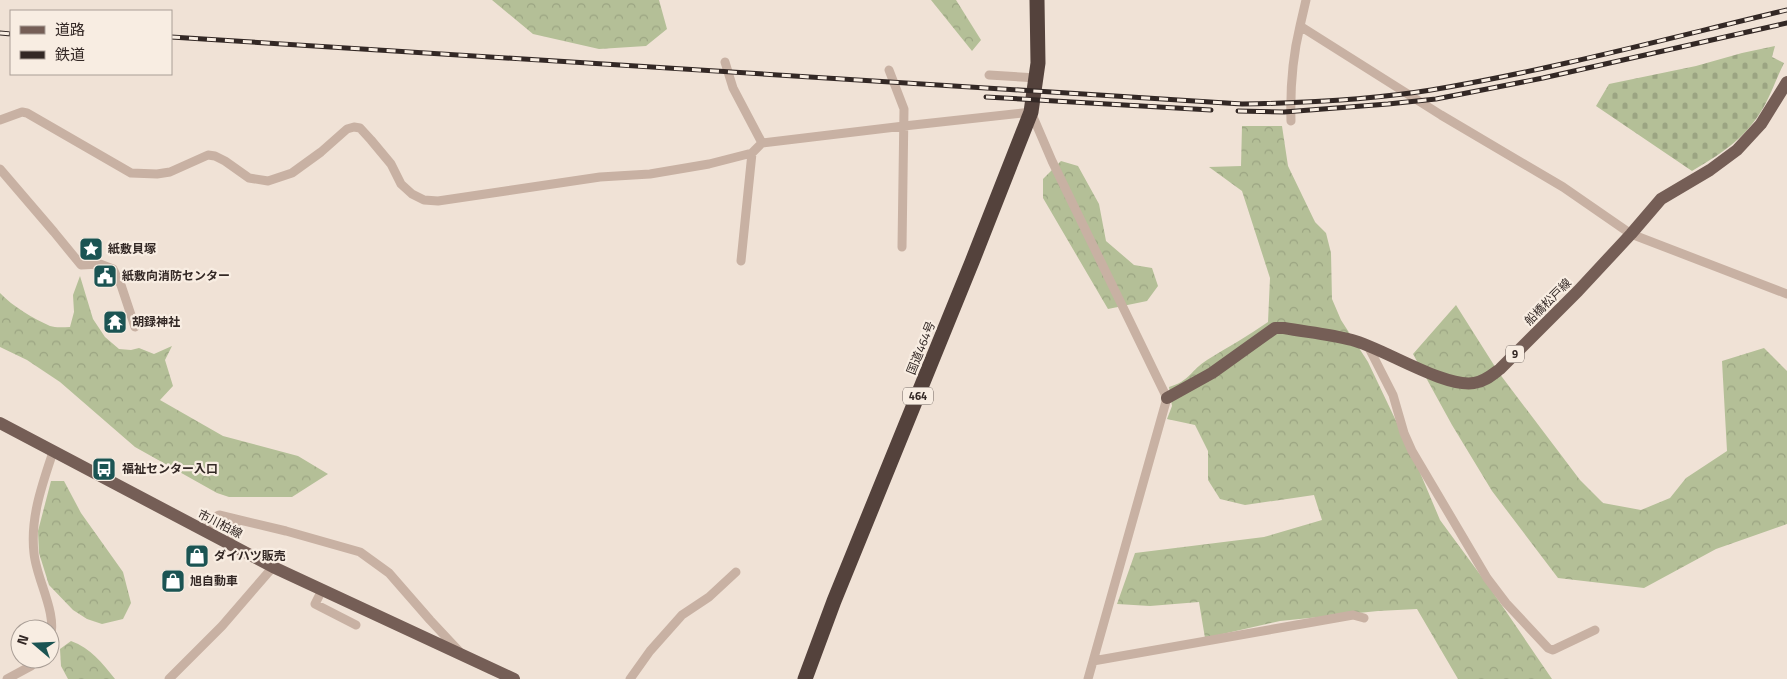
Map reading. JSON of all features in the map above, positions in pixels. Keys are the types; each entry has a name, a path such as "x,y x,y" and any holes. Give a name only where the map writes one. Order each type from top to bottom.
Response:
{"highway":[{"name":"464","path":"1031,112 1038,62 1037,0"},
{"name":"国道464号","path":"805,679 834,601 1031,112"}],"main road":[{"name":"船橋松戸線","path":"1167,398 1212,373 1275,328 1352,340 1453,381 1468,384 1487,379 1500,369 1631,234 1660,199 1710,170 1737,150 1783,99 1787,82"},
{"name":"市川柏線","path":"0,423 273,567 514,679"}],"street":[{"path":"1291,121 1290,90 1294,48 1306,0"},
{"path":"1300,26 1441,115 1563,187 1631,234 1787,294"},
{"path":"724,62 733,88 762,143"},
{"path":"889,70 904,109 902,247"},
{"path":"989,76 1037,78"},
{"path":"0,120 22,112 28,113 130,173 157,174 170,172 208,154 226,161 249,178 268,181 292,173 347,129 360,128 391,164 401,184 412,194 424,200 438,201 600,177 650,174 709,164 752,153 762,143 1031,112 1052,161 1167,398 1088,679"},
{"path":"741,261 752,153"},
{"path":"0,169 81,266 100,264 113,269 121,285 135,327"},
{"path":"1368,346 1393,395 1404,433 1412,451 1487,578 1506,603 1548,648 1553,650 1595,630"},
{"path":"51,619 34,554 34,529 39,493 53,452"},
{"path":"205,532 215,516 219,515 360,552 389,573 430,620 467,657"},
{"path":"232,536 238,520"},
{"path":"169,679 222,626 273,567"},
{"path":"630,679 650,651 682,615 709,596 736,572"},
{"path":"322,590 316,604 356,625"},
{"path":"1093,662 1353,615 1364,618"},
{"path":"7,679 25,669"}],"green space":[{"path":"492,0 659,0 667,29 646,46 599,49 533,34"},
{"path":"931,0 956,0 981,40 972,51"},
{"path":"1775,46 1772,57 1784,63 1760,113 1738,139 1721,153 1692,171 1596,106 1609,84 1696,66"},
{"path":"1242,126 1282,126 1288,166 1315,222 1326,233 1331,253 1332,299 1341,320 1368,362 1416,463 1440,520 1490,588 1552,679 1458,679 1417,609 1280,621 1205,638 1199,602 1150,606 1117,604 1135,553 1264,537 1322,520 1314,495 1245,505 1220,499 1208,480 1208,451 1195,425 1167,419 1172,406 1169,387 1182,382 1207,360 1268,322 1270,278 1242,191 1209,167 1241,166"},
{"path":"1061,161 1078,166 1099,204 1106,241 1134,265 1152,268 1158,286 1147,301 1108,309 1043,198 1043,179"},
{"path":"80,276 93,319 105,337 119,349 131,350 139,348 154,354 172,346 165,360 173,386 160,400 223,436 298,456 328,474 292,497 229,497 217,493 135,447 60,382 27,360 0,347 0,293 30,316 50,326 70,327 74,312 73,295"},
{"path":"1456,305 1499,373 1580,480 1603,503 1641,510 1670,498 1686,478 1727,451 1722,361 1764,348 1787,371 1787,524 1716,549 1644,588 1558,578 1492,491 1452,425 1413,354"},
{"path":"51,481 64,481 81,513 123,572 131,603 123,619 102,624 87,619 73,610 49,585 39,553 38,531"},
{"path":"71,641 78,644 101,662 115,679 68,679 61,666 60,649"}],"railway":[{"path":"172,37 1242,104 1337,100 1431,90 1521,73 1787,10"},
{"path":"1238,111 1284,112 1436,99 1543,78 1787,23"},
{"path":"0,33 10,34"},
{"path":"986,97 1211,110"}],"place":[{"name":"紙敷貝塚","path":"91,249"},
{"name":"紙敷向消防センター","path":"105,276"},
{"name":"胡録神社","path":"115,322"},
{"name":"福祉センター入口","path":"104,469"},
{"name":"ダイハツ販売","path":"197,556"},
{"name":"旭自動車","path":"173,581"}]}
